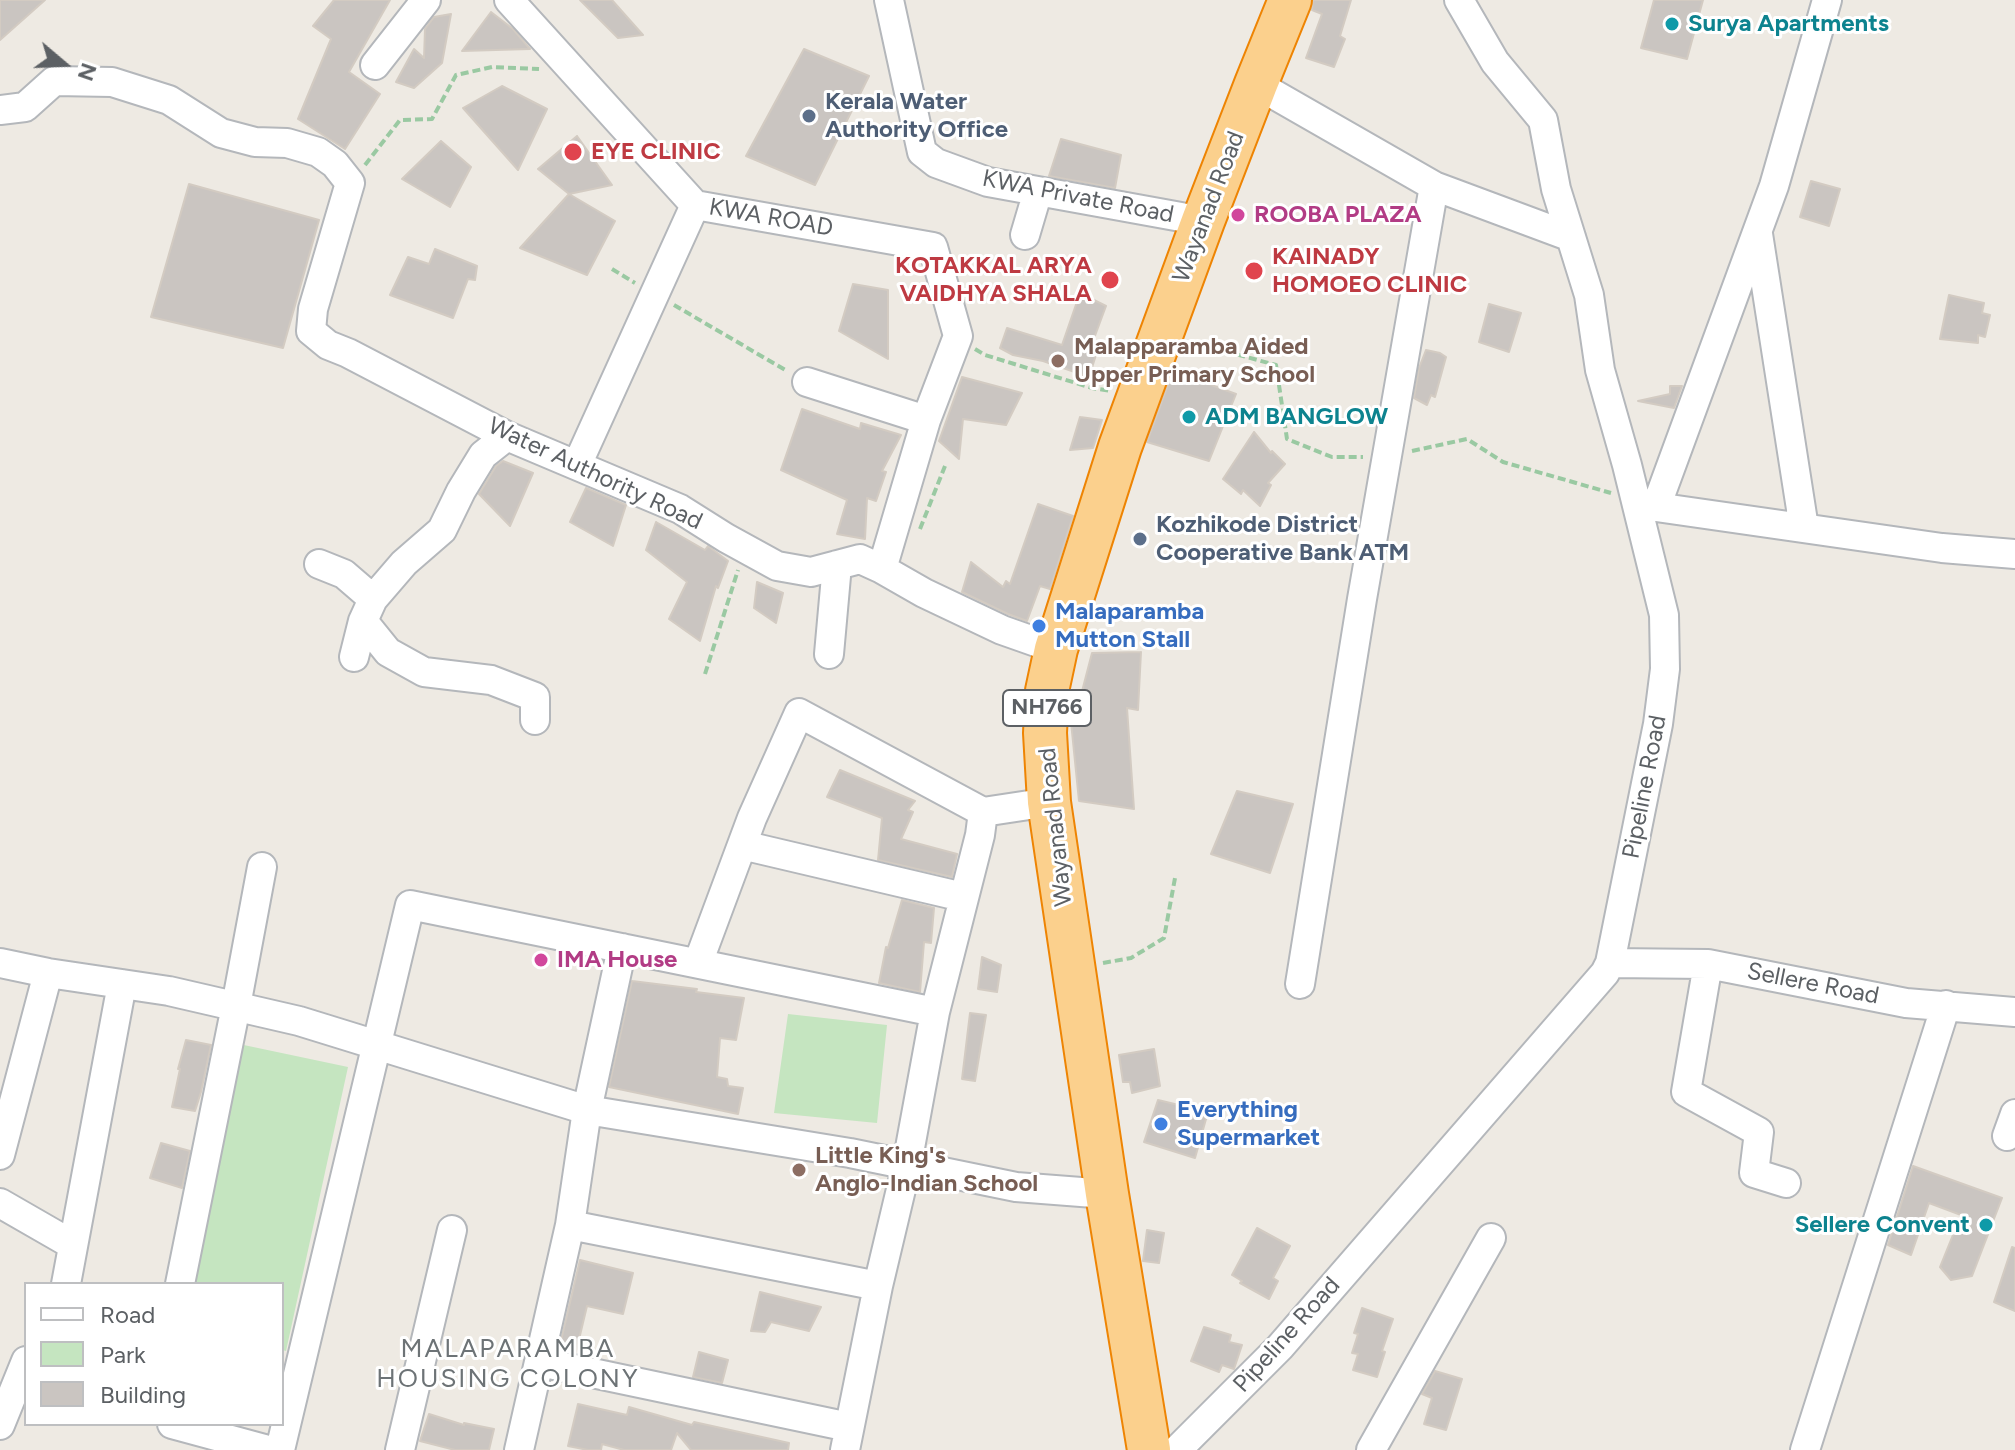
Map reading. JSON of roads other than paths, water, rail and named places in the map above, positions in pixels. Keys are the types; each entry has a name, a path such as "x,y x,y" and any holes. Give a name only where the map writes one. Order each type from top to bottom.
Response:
{"highway":[{"name":"Wayanad Road","path":"1149,1450 1107,1194 1049,802 1045,733 1047,691 1056,649 1120,447 1203,221 1290,0"}],"street":[{"path":"375,65 426,0"},
{"name":"KWA ROAD","path":"509,0 695,205 933,247 958,336 926,420"},
{"name":"KWA Private Road","path":"889,0 922,152 936,163 988,182 1203,221"},
{"name":"Pipeline Road","path":"1177,1450 1280,1347 1605,973 1610,963 1658,724 1665,669 1664,615 1645,504 1600,370 1589,295 1556,189 1543,120 1495,62 1459,0"},
{"path":"1827,0 1774,186 1645,504 1942,548 2015,554"},
{"name":"Water Authority Road","path":"0,110 25,107 54,81 112,82 169,100 221,133 255,142 287,143 318,152 335,164 349,190 313,309 311,331 328,345 507,436 680,509 777,566 811,572 860,559 1002,630 1056,649"},
{"path":"1256,84 1434,186 1571,237"},
{"path":"1300,984 1434,186"},
{"path":"1025,235 1038,191"},
{"path":"577,465 695,205"},
{"path":"1758,229 1804,528"},
{"path":"807,382 926,420 882,569"},
{"path":"354,657 368,610 404,563 442,530 483,455 507,436"},
{"path":"319,564 344,574 368,610 367,628 388,652 424,672 491,680 535,697 535,720"},
{"path":"829,654 837,565"},
{"path":"698,963 752,818 799,713 983,812 1049,802"},
{"path":"540,1362 847,1438 907,1164 935,1012 980,835 983,812"},
{"path":"742,845 963,897"},
{"path":"180,1282 262,867"},
{"path":"284,1419 291,1365 410,905 935,1012"},
{"path":"519,1450 570,1225 587,1110 622,948"},
{"path":"0,963 169,991 299,1021 587,1110 850,1153 1016,1187 1107,1194"},
{"name":"Sellere Road","path":"1610,963 1708,964 1906,1003 2015,1012"},
{"path":"1708,964 1686,1092 1759,1132 1754,1173 1786,1183"},
{"path":"0,1155 48,973"},
{"path":"66,1282 122,984"},
{"path":"1805,1450 1946,1005"},
{"path":"0,1203 73,1245"},
{"path":"570,1225 878,1286"},
{"path":"400,1450 452,1230"},
{"path":"1371,1450 1491,1238"},
{"path":"0,1425 23,1376"},
{"path":"179,1426 268,1450"},
{"path":"280,1450 283,1426"}],"place":[{"name":"Surya Apartments","path":"1672,24"},
{"name":"Kerala Water Authority Office","path":"809,116"},
{"name":"EYE CLINIC","path":"573,152"},
{"name":"ROOBA PLAZA","path":"1238,215"},
{"name":"KAINADY HOMOEO CLINIC","path":"1254,271"},
{"name":"KOTAKKAL ARYA VAIDHYA SHALA","path":"1110,280"},
{"name":"Malapparamba Aided Upper Primary School","path":"1058,361"},
{"name":"ADM BANGLOW","path":"1189,417"},
{"name":"Kozhikode District Cooperative Bank ATM","path":"1140,539"},
{"name":"Malaparamba Mutton Stall","path":"1039,626"},
{"name":"IMA House","path":"541,960"},
{"name":"Everything Supermarket","path":"1161,1124"},
{"name":"Little King's Anglo-Indian School","path":"799,1170"},
{"name":"Sellere Convent","path":"1986,1225"}],"district":[{"name":"MALAPARAMBA HOUSING COLONY","path":"508,1364"}]}
